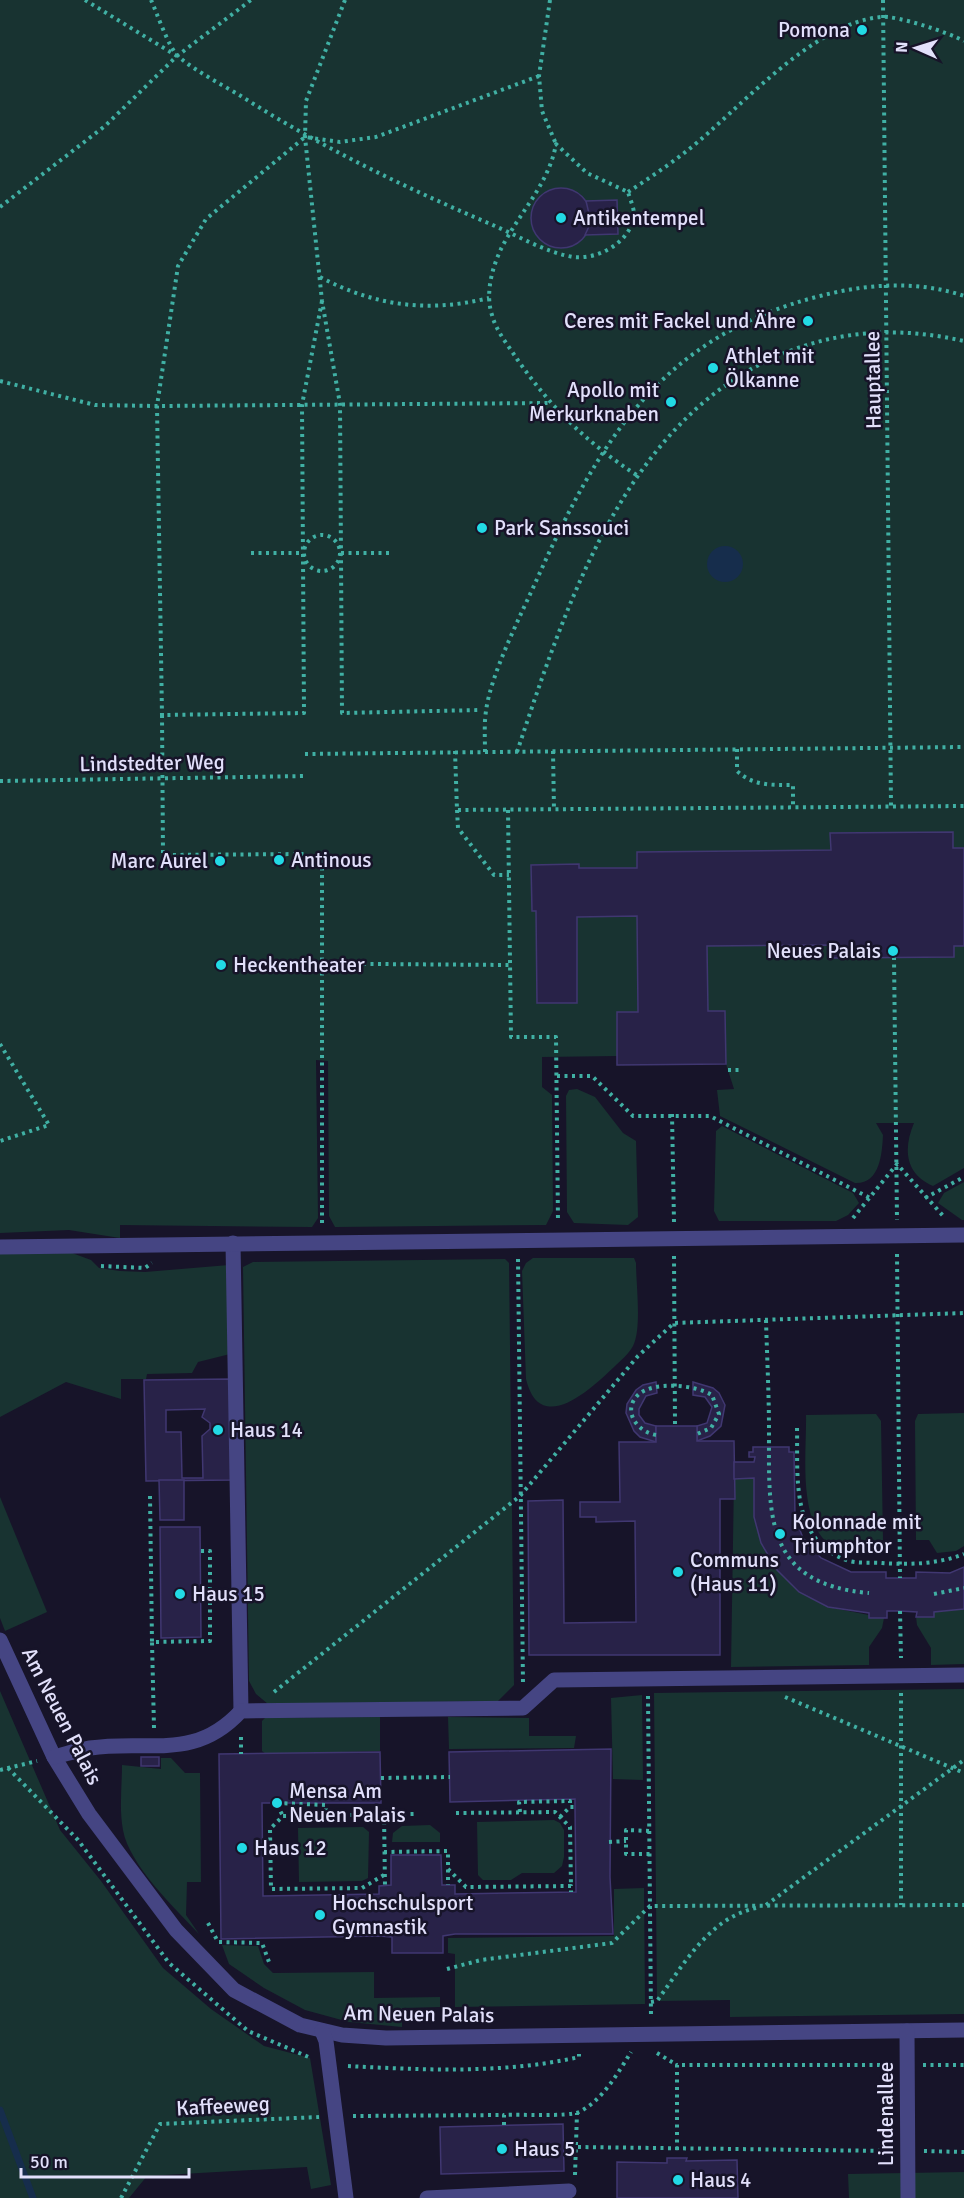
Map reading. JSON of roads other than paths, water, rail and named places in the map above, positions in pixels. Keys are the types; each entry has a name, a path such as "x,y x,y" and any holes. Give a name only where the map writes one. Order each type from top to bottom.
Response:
{"street":[{"path":"0,1246 964,1235"},
{"path":"54,1757 91,1748 179,1745 208,1738 224,1729 241,1711 233,1244"},
{"name":"Am Neuen Palais","path":"0,1640 54,1757 89,1814 176,1930 234,1990 300,2025 322,2031 386,2038 964,2030"},
{"path":"241,1711 523,1708 554,1680 964,1675"},
{"path":"322,2031 326,2041 346,2198"},
{"name":"Lindenallee","path":"907,2031 908,2198"},
{"path":"427,2198 569,2191"}],"water":[{"path":"725,546 738,551 743,564 738,577 725,582 712,577 707,564 712,551"}],"waterway":[{"path":"0,2110 33,2198"}],"place":[{"name":"Pomona","path":"862,30"},
{"name":"Antikentempel","path":"561,218"},
{"name":"Ceres mit Fackel und Ähre","path":"808,321"},
{"name":"Athlet mit Ölkanne","path":"713,368"},
{"name":"Apollo mit Merkurknaben","path":"671,402"},
{"name":"Park Sanssouci","path":"482,528"},
{"name":"Antinous","path":"279,860"},
{"name":"Marc Aurel","path":"220,861"},
{"name":"Neues Palais","path":"893,951"},
{"name":"Heckentheater","path":"221,965"},
{"name":"Haus 14","path":"218,1430"},
{"name":"Kolonnade mit Triumphtor","path":"780,1534"},
{"name":"Communs (Haus 11)","path":"678,1572"},
{"name":"Haus 15","path":"180,1594"},
{"name":"Mensa Am Neuen Palais","path":"277,1803"},
{"name":"Haus 12","path":"242,1848"},
{"name":"Hochschulsport Gymnastik","path":"320,1915"},
{"name":"Haus 5","path":"502,2149"},
{"name":"Haus 4","path":"678,2180"}]}
